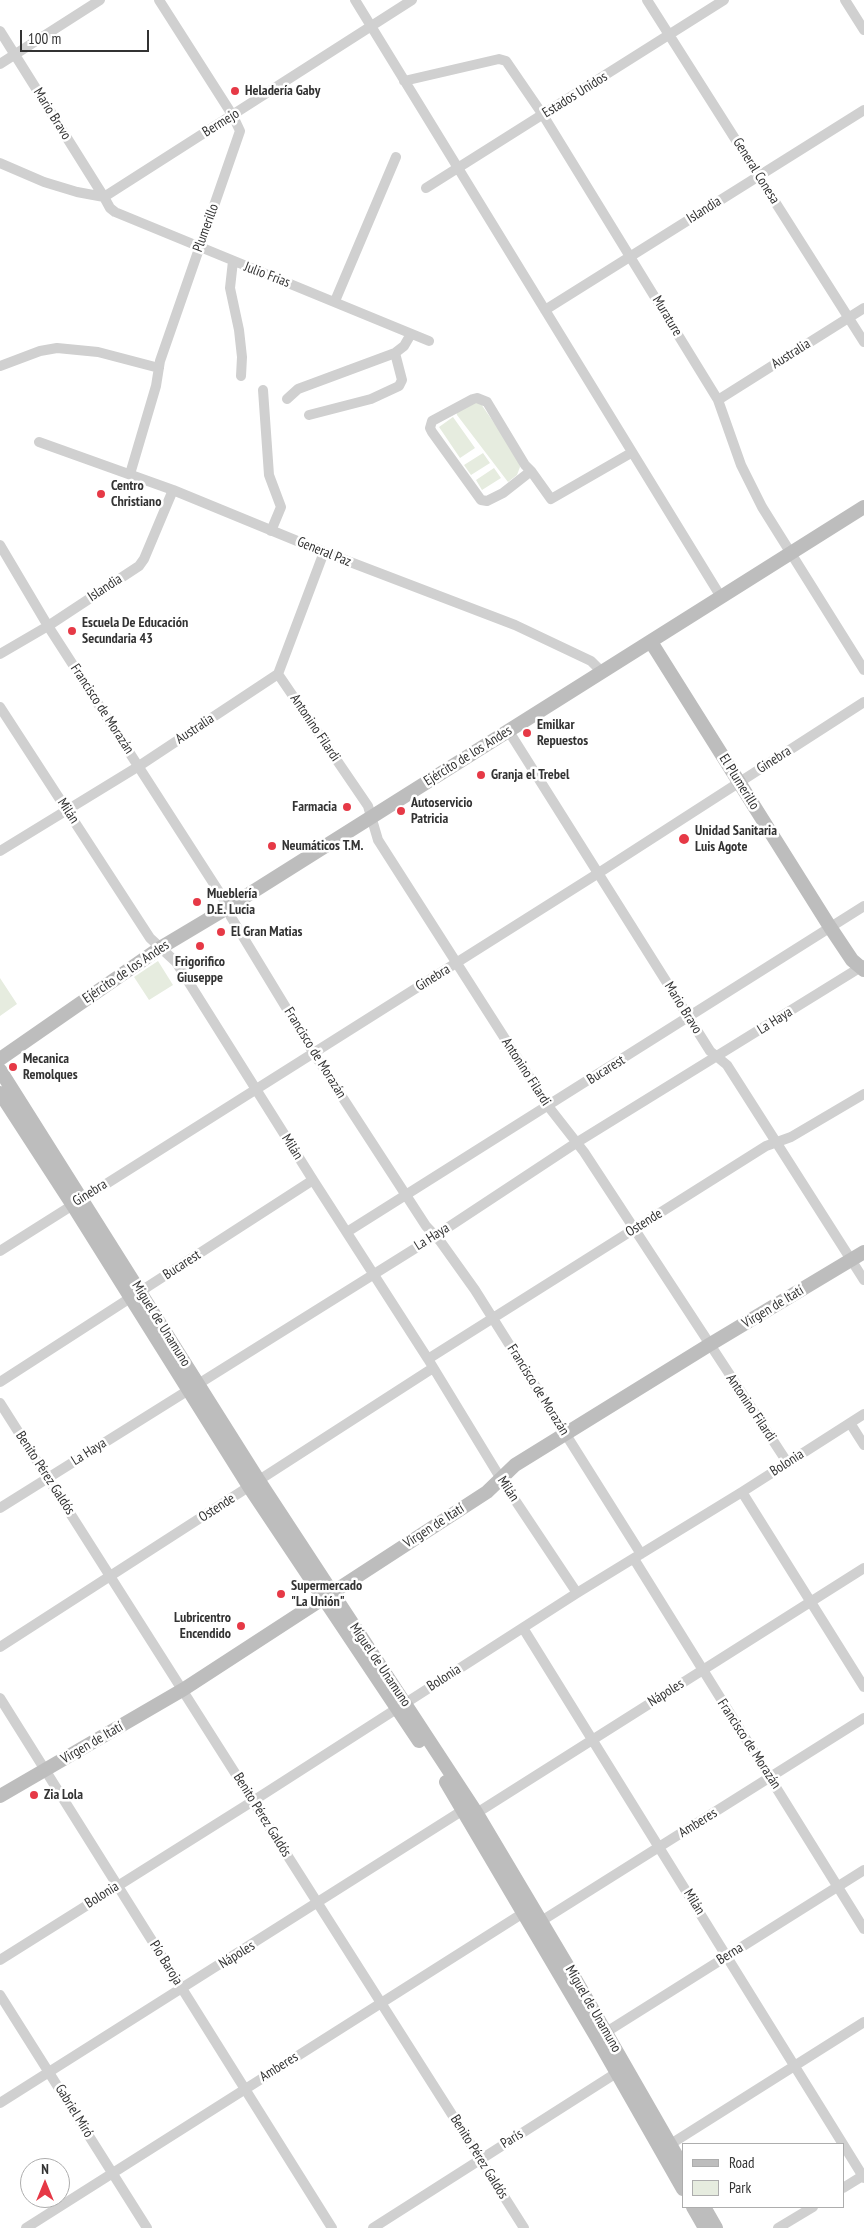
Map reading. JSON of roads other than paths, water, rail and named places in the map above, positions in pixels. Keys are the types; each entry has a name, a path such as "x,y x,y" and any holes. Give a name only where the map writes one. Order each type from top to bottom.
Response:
{"street":[{"path":"0,64 100,0"},
{"name":"Plumerillo","path":"130,474 156,386 160,360 240,131 233,116 160,0"},
{"path":"356,0 631,453 721,597"},
{"name":"Bermejo","path":"106,201 412,0"},
{"name":"General Conesa","path":"647,0 864,342"},
{"name":"Estados Unidos","path":"426,188 724,0"},
{"path":"845,0 864,30"},
{"name":"Mario Bravo","path":"0,31 106,201"},
{"name":"Murature","path":"404,81 427,74 503,59 543,115 718,400 746,477 762,507 864,670"},
{"name":"Islandia","path":"545,310 864,110"},
{"path":"335,301 396,157"},
{"path":"0,163 44,182 106,201"},
{"name":"Julio Frias","path":"106,201 114,212 429,341"},
{"path":"233,261 230,288 242,357 240,376"},
{"name":"Australia","path":"718,400 864,308"},
{"path":"287,399 298,389 395,353 404,346 411,334"},
{"path":"0,366 40,351 57,348 98,352 159,368"},
{"path":"309,415 370,399 399,386 402,380 395,353"},
{"path":"263,390 270,475 280,507 272,531"},
{"path":"531,471 503,493 487,501 481,500 432,432 430,428 432,421 473,399 482,399 489,405 551,499 631,453"},
{"name":"General Paz","path":"39,442 173,490 324,552 514,625 591,661 602,672"},
{"name":"Islandia","path":"0,654 48,626 139,566 144,559 173,490"},
{"name":"Ejército de los Andes","path":"0,1059 160,948 227,908 864,507"},
{"name":"Francisco de Morazán","path":"0,545 48,626 223,898 227,908 313,1052 426,1226 475,1290 565,1433 638,1556 702,1671 771,1778 864,1929"},
{"path":"278,674 324,552"},
{"name":"El Plumerillo","path":"650,642 830,927 852,960 863,968"},
{"name":"Australia","path":"0,851 139,766 278,674"},
{"name":"Antonino Filardi","path":"278,674 368,806 378,840 548,1106 576,1143 634,1229 787,1462"},
{"name":"Ginebra","path":"0,1251 255,1088 597,874 864,702"},
{"name":"Milán","path":"0,707 150,938 176,962 313,1180 374,1273 501,1479 577,1593"},
{"name":"Mario Bravo","path":"508,730 710,1051 727,1065 864,1280"},
{"name":"Bucarest","path":"347,1232 690,1018 864,906"},
{"name":"La Haya","path":"0,1508 435,1236 576,1143 863,968"},
{"name":"Miguel de Unamuno","path":"0,1070 77,1201 254,1485 470,1812 666,2147 682,2187"},
{"name":"Miguel de Unamuno","path":"0,1093 77,1201"},
{"name":"Ostende","path":"0,1647 254,1485 494,1320 634,1229 766,1146 791,1137 864,1094"},
{"name":"Bucarest","path":"0,1382 313,1180"},
{"name":"Virgen de Itatí","path":"0,1796 184,1689 487,1492 515,1465 864,1252"},
{"name":"Benito Pérez Galdós","path":"0,1403 184,1689 524,2228"},
{"name":"Bolonia","path":"0,1960 253,1801 577,1593 742,1492 864,1414"},
{"path":"850,1423 864,1445"},
{"path":"742,1492 864,1686"},
{"name":"Nápoles","path":"0,2103 318,1903 592,1739 864,1568"},
{"name":"Milán","path":"523,1628 843,2143"},
{"name":"Pío Baroja","path":"0,1698 332,2228"},
{"name":"Amberes","path":"537,1924 864,1718"},
{"name":"Berna","path":"601,2035 864,1870"},
{"name":"Amberes","path":"26,2228 244,2088 528,1910"},
{"name":"Gabriel Miró","path":"0,1995 148,2228"},
{"path":"666,2147 864,2022"},
{"name":"París","path":"373,2228 622,2070"},
{"name":"Milán","path":"844,2144 864,2176"},
{"name":"Miguel de Unamuno","path":"666,2147 682,2166"},
{"path":"844,2187 864,2176"},
{"path":"694,2208 705,2228"},
{"path":"705,2208 716,2228"},
{"path":"778,2228 810,2208"}],"place":[{"name":"Heladería Gaby","path":"235,91"},
{"name":"Centro Christiano","path":"101,494"},
{"name":"Escuela De Educación Secundaria 43","path":"72,631"},
{"name":"Emilkar Repuestos","path":"527,733"},
{"name":"Granja el Trebel","path":"481,775"},
{"name":"Farmacia","path":"347,807"},
{"name":"Autoservicio Patricia","path":"401,811"},
{"name":"Unidad Sanitaria Luis Agote","path":"684,839"},
{"name":"Neumáticos T.M.","path":"272,846"},
{"name":"Mueblería D.E. Lucia","path":"197,902"},
{"name":"El Gran Matias","path":"221,932"},
{"name":"Frigorifico Giuseppe","path":"200,946"},
{"name":"Mecanica Remolques","path":"13,1067"},
{"name":"Supermercado \"La Unión\"","path":"281,1594"},
{"name":"Lubricentro Encendido","path":"241,1626"},
{"name":"Zia Lola","path":"34,1795"}]}
